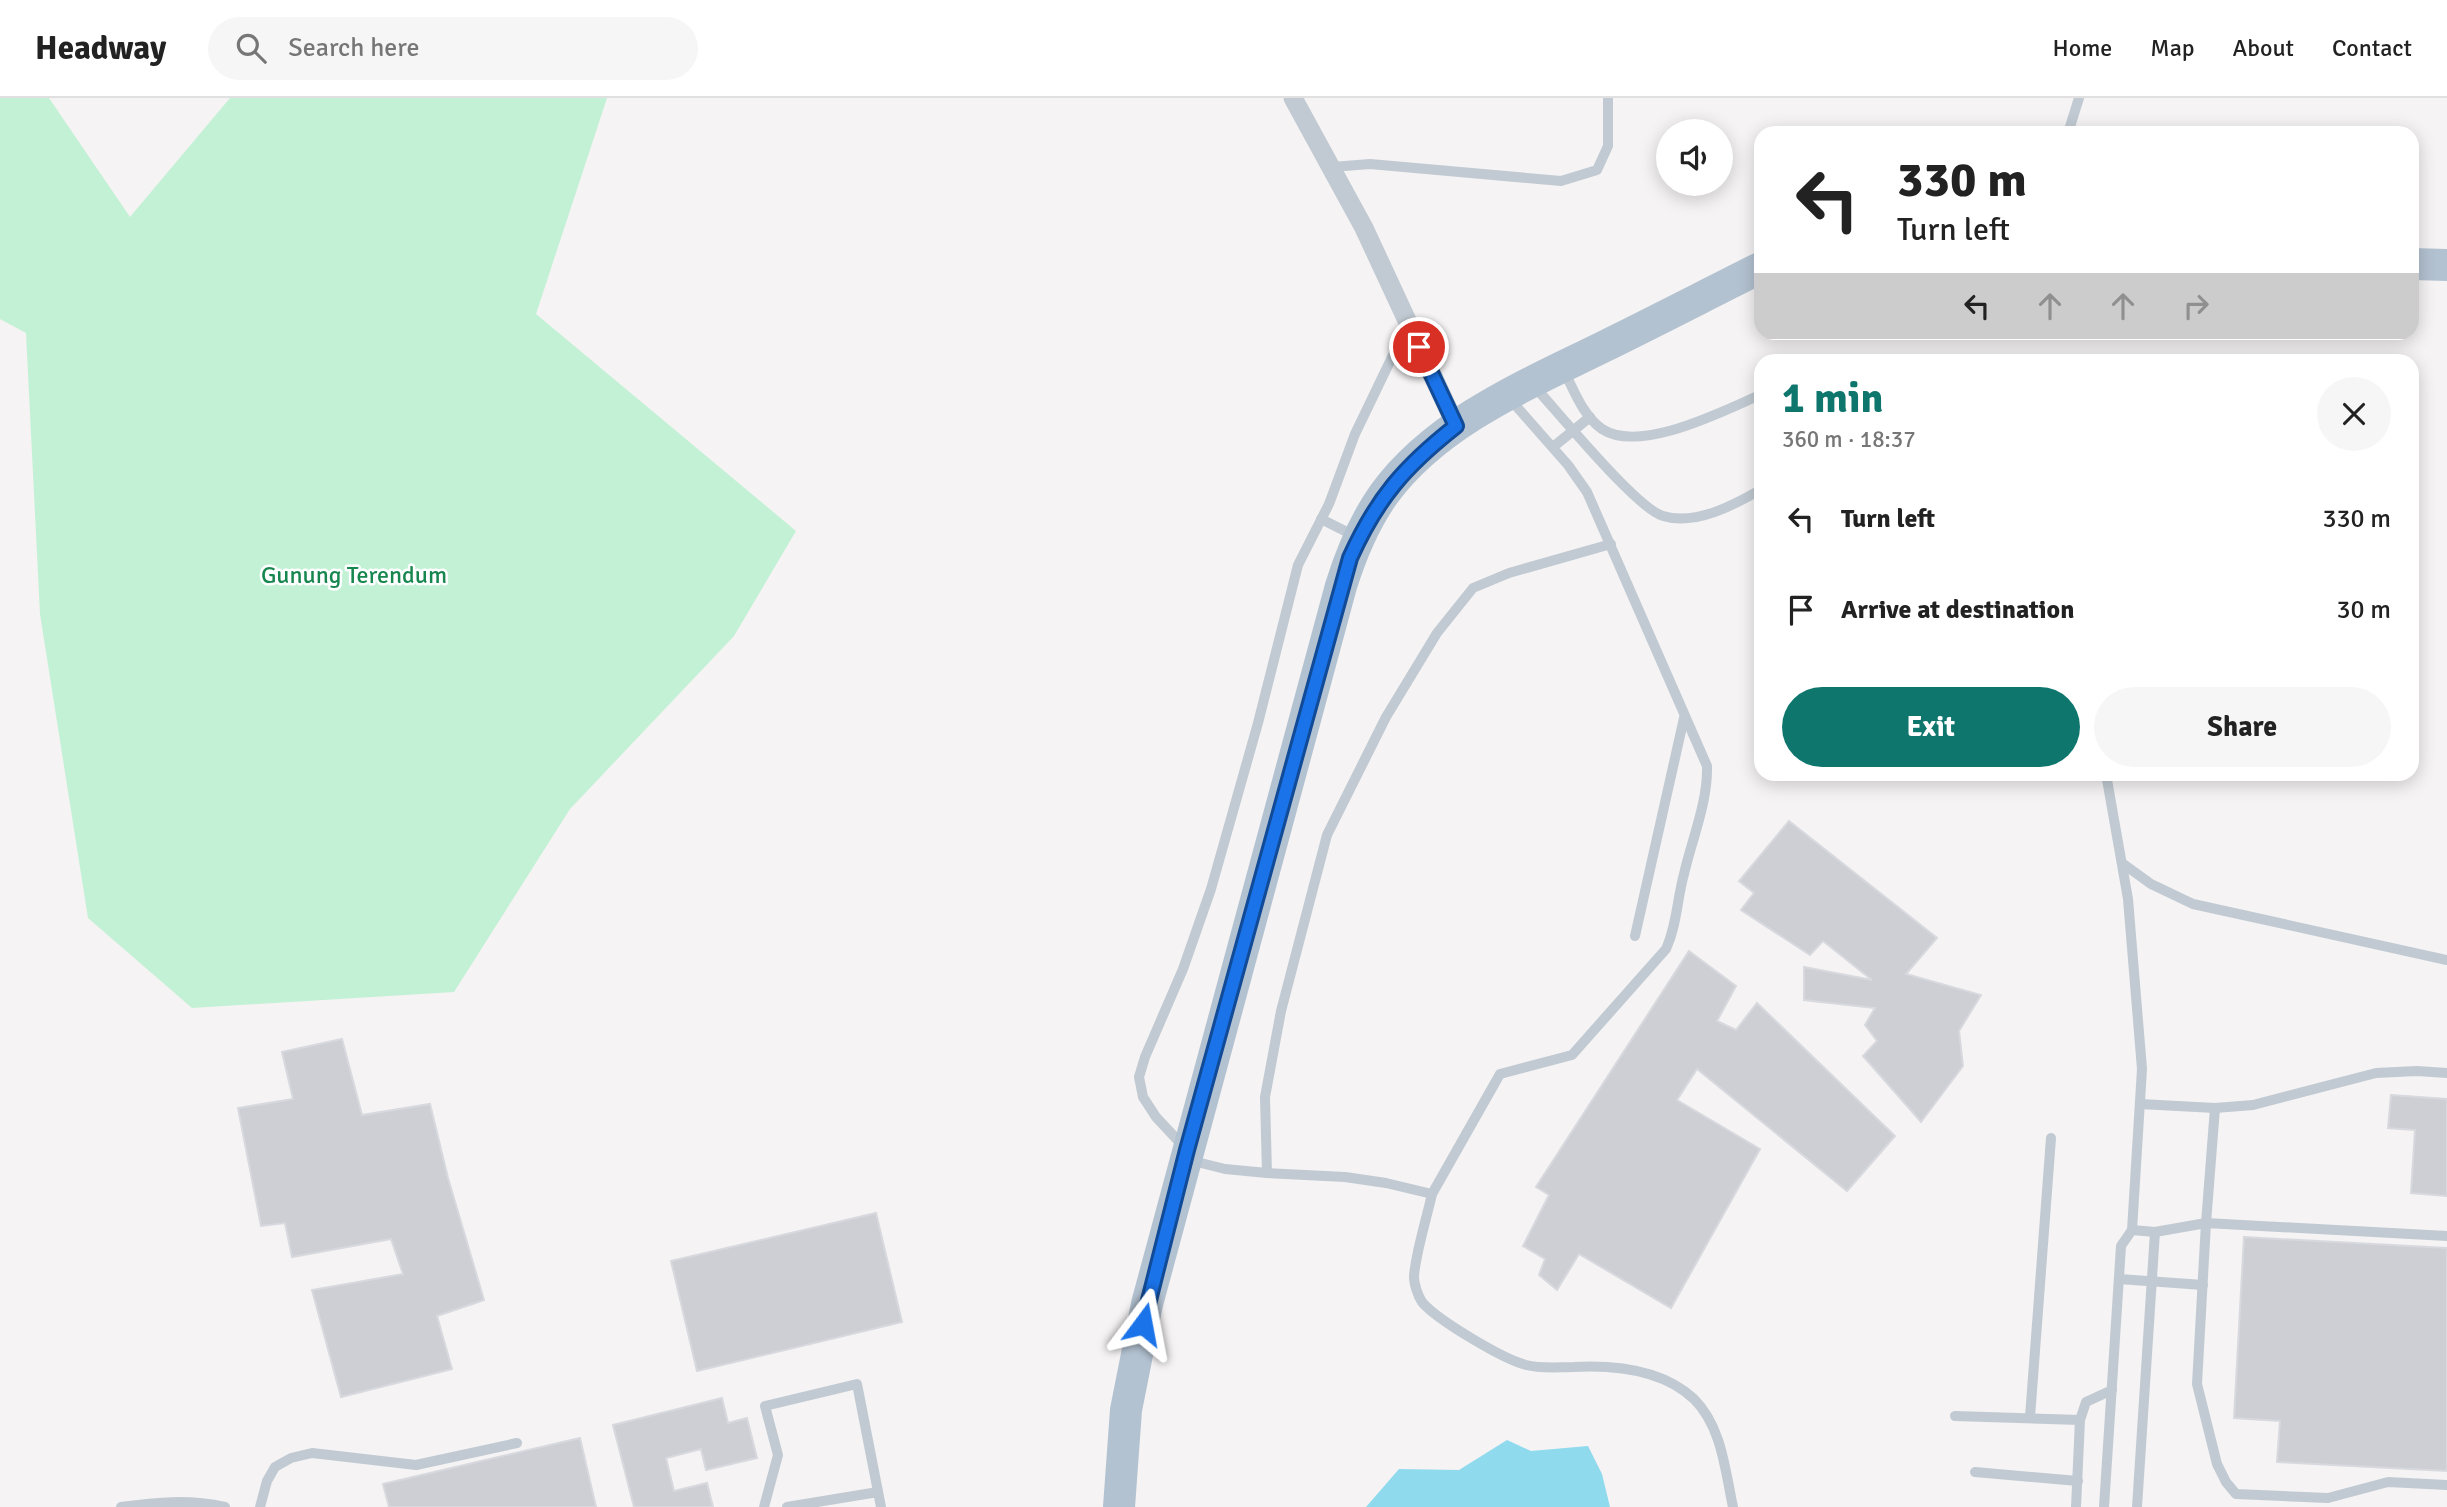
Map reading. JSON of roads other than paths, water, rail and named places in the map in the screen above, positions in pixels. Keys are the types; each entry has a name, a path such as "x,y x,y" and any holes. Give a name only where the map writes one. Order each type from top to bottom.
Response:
{"main road":[{"path":"2419,264 2447,265"},
{"path":"1119,1507 1121,1458 1134,1364 1186,1155 1337,598 1359,538 1384,494 1406,469 1456,426 1520,389 1754,271"}],"street":[{"path":"1293,98 1364,229 1456,426"}],"lane":[{"path":"1332,167 1370,164 1561,181 1597,170 1608,146 1608,98"},
{"path":"2070,126 2079,98"},
{"path":"1408,324 1355,433 1321,519 1298,565 1211,889 1183,969 1139,1077 1143,1097 1186,1155 1224,1169 1267,1174 1345,1177 1432,1194"},
{"path":"1562,368 1590,417 1602,429 1618,436 1638,438 1658,434 1754,397"},
{"path":"1520,389 1574,430 1636,499 1663,516 1698,516 1721,509 1754,493"},
{"path":"1520,389 1553,447 1587,492 1707,766 1707,782 1683,876 1673,935 1666,949 1572,1055 1500,1074 1432,1194 1414,1279 1420,1300 1434,1314 1508,1358 1527,1366 1605,1366 1642,1373 1675,1385 1694,1399 1712,1421 1733,1507"},
{"path":"1553,447 1590,417"},
{"path":"1321,519 1359,538"},
{"path":"1267,1174 1265,1097 1281,1011 1327,835 1386,717 1437,633 1473,588 1509,573 1611,544"},
{"path":"1635,936 1684,717"},
{"path":"2104,1507 2121,1246 2132,1230 2142,1069 2128,899 2107,781"},
{"path":"2122,863 2151,884 2193,904 2447,960"},
{"path":"2140,1104 2215,1108 2253,1105 2376,1073 2417,1070 2447,1073"},
{"path":"2215,1108 2197,1384 2217,1464 2226,1482 2235,1493 2328,1498 2388,1482 2447,1485"},
{"path":"2030,1417 2051,1138"},
{"path":"2132,1230 2155,1232 2206,1223 2447,1236"},
{"path":"2137,1507 2155,1232"},
{"path":"2119,1279 2203,1285"},
{"path":"764,1507 778,1455 765,1406 857,1384 881,1507"},
{"path":"2076,1507 2080,1420 2086,1402 2112,1390"},
{"path":"1955,1416 2080,1420"},
{"path":"260,1507 267,1481 275,1467 291,1458 312,1452 416,1465 517,1443"},
{"path":"1975,1472 2078,1481"},
{"path":"787,1507 878,1492"},
{"path":"121,1507 187,1501 225,1507"}],"water":[{"path":"1507,1440 1531,1451 1588,1446 1602,1474 1610,1507 1366,1507 1399,1469 1459,1470"}],"park label":[{"name":"Gunung Terendum","path":"354,575"}]}
